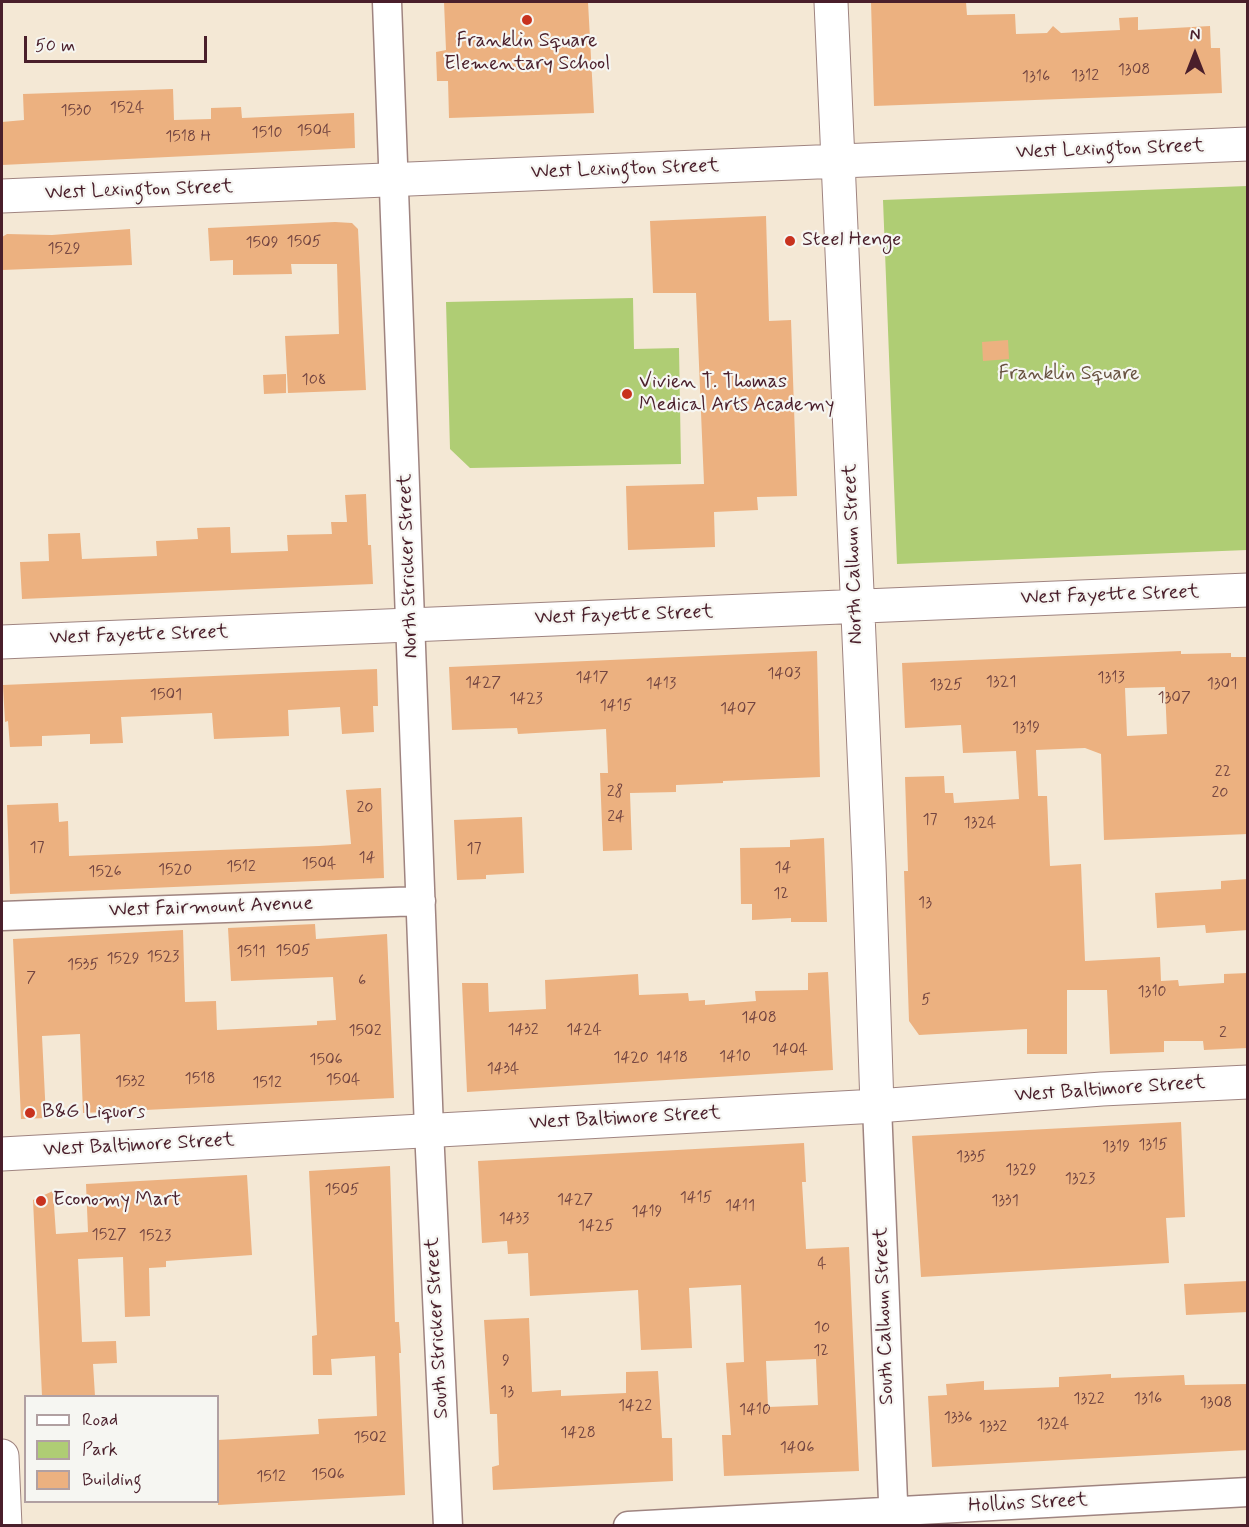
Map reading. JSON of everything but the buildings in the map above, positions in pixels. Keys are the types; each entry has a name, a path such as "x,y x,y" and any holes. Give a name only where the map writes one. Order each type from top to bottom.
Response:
{"street":[{"name":"North Stricker Street","path":"387,2 429,1130"},
{"name":"North Calhoun Street","path":"831,2 856,606 870,864 877,1106"},
{"name":"West Lexington Street","path":"2,196 1248,144"},
{"name":"West Fayette Street","path":"2,642 1248,590"},
{"name":"West Fairmount Avenue","path":"2,916 421,901"},
{"name":"West Baltimore Street","path":"2,1154 877,1106 1102,1089 1248,1082"},
{"name":"South Calhoun Street","path":"877,1106 893,1519"},
{"name":"South Stricker Street","path":"429,1130 448,1526"},
{"path":"2,1456 6,1526"},
{"name":"Hollins Street","path":"628,1526 893,1519 1248,1492"}],"green space":[{"name":"Franklin Square","path":"1247,186 1247,550 897,564 883,200"},
{"path":"633,298 634,349 679,348 681,464 470,468 450,449 446,302"}],"place":[{"name":"Franklin Square Elementary School","path":"527,20"},
{"name":"Steel Henge","path":"790,241"},
{"name":"Vivien T. Thomas Medical Arts Academy","path":"627,394"},
{"name":"B&G Liquors","path":"30,1113"},
{"name":"Economy Mart","path":"41,1201"}]}
